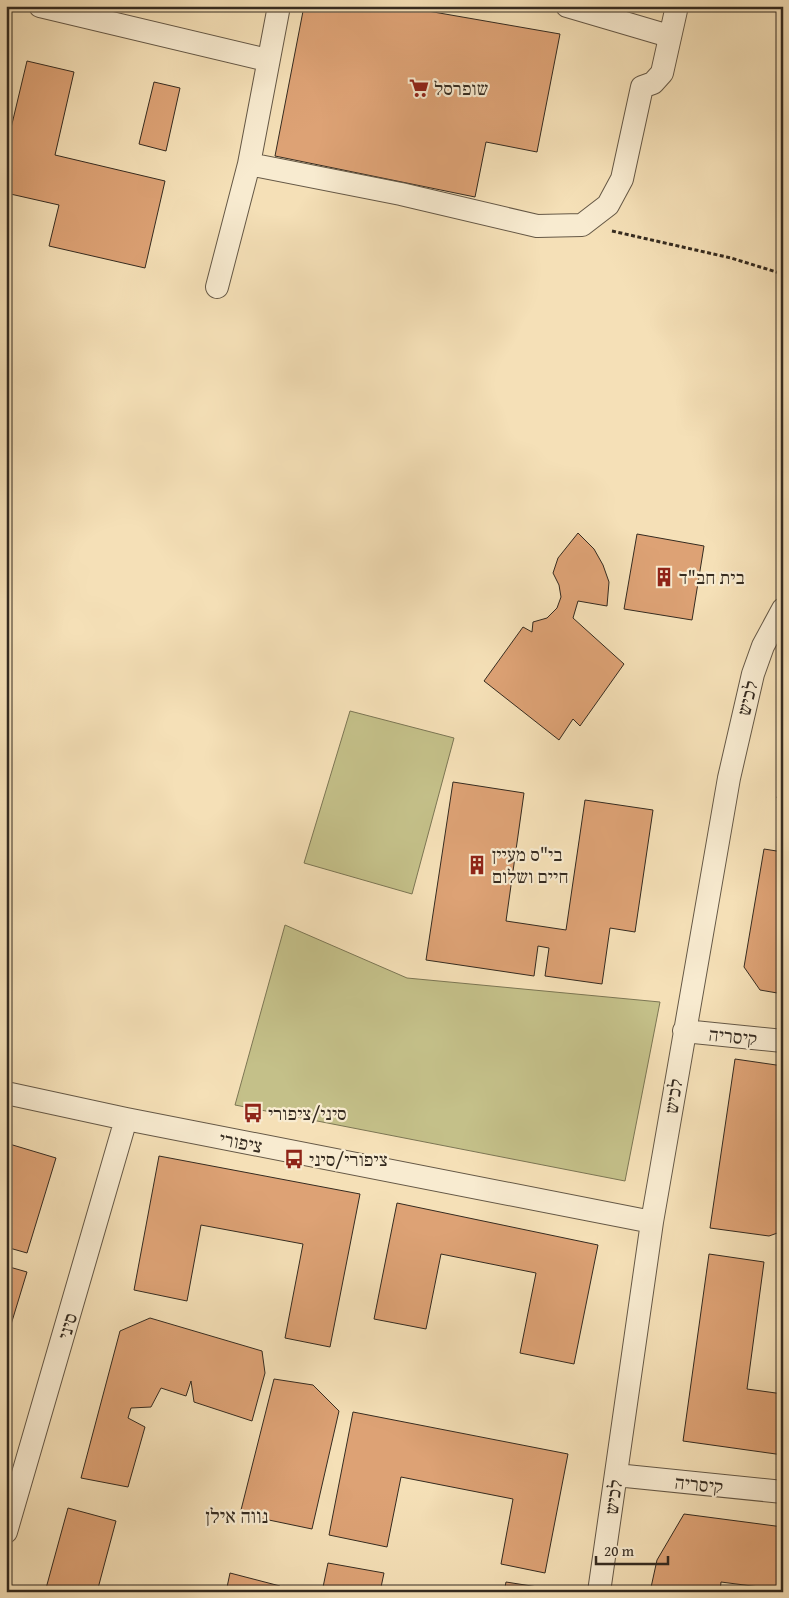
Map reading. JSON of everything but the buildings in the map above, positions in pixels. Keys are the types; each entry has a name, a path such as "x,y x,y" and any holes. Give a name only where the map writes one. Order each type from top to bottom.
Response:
{"street":[{"path":"40,6 83,12 267,60"},
{"path":"217,287 249,164 267,60 279,6"},
{"path":"567,6 669,36"},
{"path":"249,164 401,194 537,226 582,225 608,205 622,179 642,87 653,83 662,73 677,6"},
{"name":"לכיש","path":"599,1592 652,1222 729,778 744,708 762,646 783,609"},
{"name":"קיסריה","path":"684,1030 783,1041"},
{"name":"ציפורי","path":"6,1092 126,1119 652,1222"},
{"name":"סיני","path":"6,1532 126,1119"},
{"name":"קיסריה","path":"616,1475 783,1492"}],"path":[{"path":"582,225 731,258 783,274"}],"shaded area":[{"path":"350,711 454,738 412,894 304,863"},
{"path":"285,925 407,978 660,1002 625,1181 235,1105"}],"place":[{"name":"שופרסל","path":"419,88"},
{"name":"בית חב\"ד","path":"664,577"},
{"name":"בי\"ס מעיין חיים ושלום","path":"477,865"},
{"name":"סיני/ציפורי","path":"253,1113"},
{"name":"ציפורי/סיני","path":"294,1159"}],"district":[{"name":"נווה אילן","path":"237,1516"}]}
